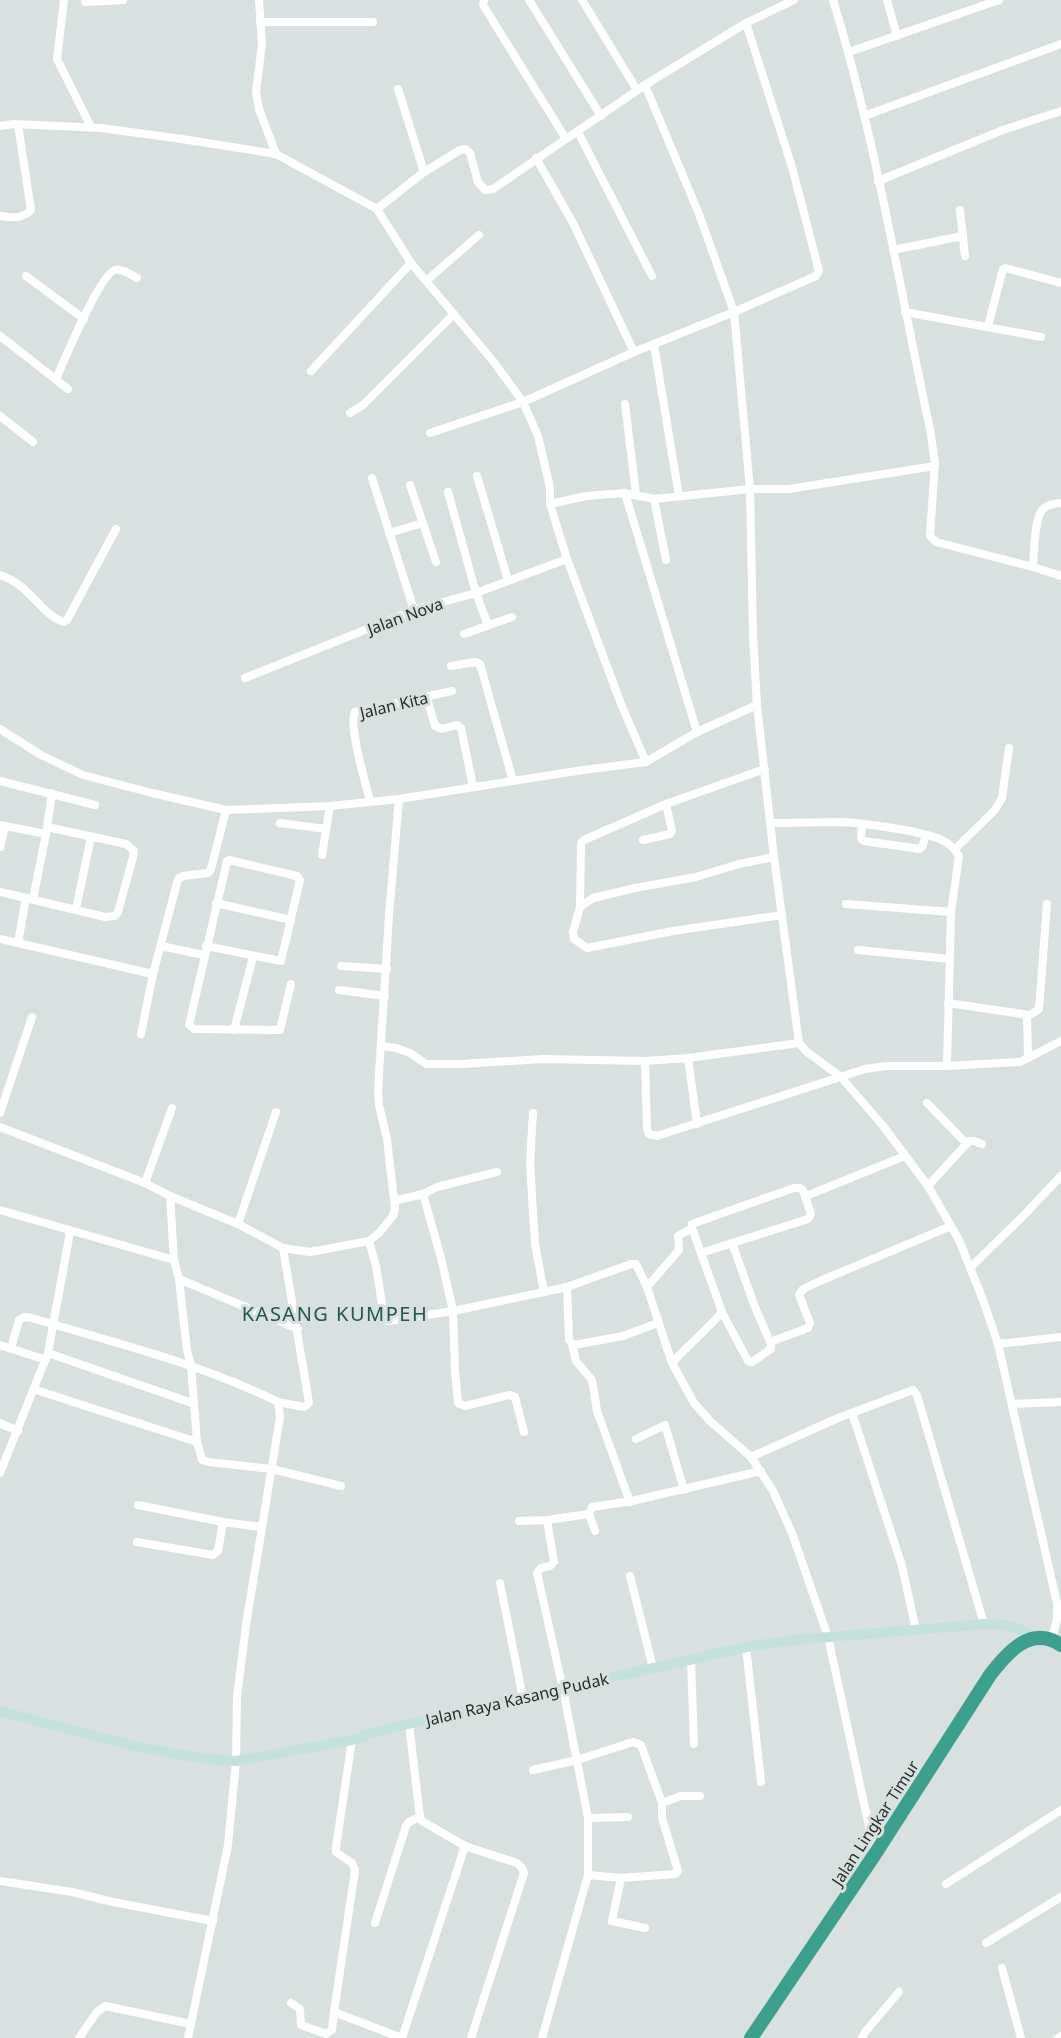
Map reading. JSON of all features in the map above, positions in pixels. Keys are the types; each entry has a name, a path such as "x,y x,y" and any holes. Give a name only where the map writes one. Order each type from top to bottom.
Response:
{"highway":[{"path":"1035,1638 1057,1642"},
{"name":"Jalan Lingkar Timur","path":"751,2038 875,1854 990,1675 1005,1655 1019,1644 1035,1638"}],"street":[{"path":"64,0 57,59 91,127"},
{"path":"85,2 123,0"},
{"path":"259,0 261,58 256,92 259,109 276,154"},
{"path":"484,0 483,6 566,139"},
{"path":"529,0 601,116"},
{"path":"582,0 637,90"},
{"path":"377,209 424,172 465,149 470,153 478,182 485,190 492,189 637,90 746,23 794,0"},
{"path":"833,0 849,52 864,116 930,429 935,466 930,536 936,542 1061,576"},
{"path":"887,0 897,36"},
{"path":"849,52 999,0"},
{"path":"261,22 373,22"},
{"path":"430,433 524,402 634,352 816,276 819,271 792,167 746,23"},
{"path":"864,116 1061,44"},
{"path":"645,85 699,214 734,312 750,489 757,705 774,857 799,1043 841,1077 928,1186 951,1226 970,1268 998,1344 1012,1404 1057,1603 1057,1642"},
{"path":"398,89 424,172"},
{"path":"878,181 1003,130 1061,111"},
{"path":"1,216 15,218 31,210 18,125"},
{"path":"0,126 91,127 182,138 276,154 377,209 411,263 524,402 538,436 550,488 550,504 567,559 621,704 646,762"},
{"path":"578,132 652,276"},
{"path":"536,158 573,223 634,352"},
{"path":"960,210 965,256"},
{"path":"426,281 479,235"},
{"path":"893,250 963,236"},
{"path":"311,371 411,263"},
{"path":"987,326 1003,269 1061,283"},
{"path":"56,379 97,290 107,276 113,270 119,270 137,278"},
{"path":"26,276 84,319"},
{"path":"905,312 1041,337"},
{"path":"350,413 363,405 454,314"},
{"path":"0,336 68,389"},
{"path":"654,345 679,496"},
{"path":"625,404 636,494"},
{"path":"0,416 33,442"},
{"path":"550,504 586,496 626,493 654,499 750,489 789,489 935,466"},
{"path":"477,476 508,580"},
{"path":"372,478 413,607 417,609"},
{"path":"410,485 436,562"},
{"path":"448,492 476,593 488,625"},
{"path":"626,493 697,732"},
{"path":"654,499 666,560"},
{"path":"1033,567 1038,516 1043,508 1050,504 1061,503"},
{"path":"389,533 423,524"},
{"path":"0,575 16,581 55,617 64,622 68,620 116,529"},
{"name":"Jalan Nova","path":"245,678 417,609 476,593 567,559"},
{"path":"464,634 512,617"},
{"path":"451,666 475,662 480,664 513,780"},
{"name":"Jalan Kita","path":"370,801 353,728 355,712 452,691"},
{"path":"427,698 435,726 442,729 457,725 461,728 473,787"},
{"path":"0,729 41,755 83,775 226,810 330,806 399,799 513,780 646,762 697,732 757,705"},
{"path":"955,849 995,810 1002,798 1009,748"},
{"path":"765,769 666,804 599,832 581,843 580,907 573,932 574,939 586,948 673,931 782,915"},
{"path":"0,781 95,805"},
{"path":"18,943 47,831 52,793"},
{"path":"0,1127 145,1183 170,1196 238,1224 284,1248 310,1252 369,1241 379,1233 393,1216 394,1201 387,1139 379,1105 389,915 399,799"},
{"path":"643,840 670,834 672,831 666,804"},
{"path":"322,855 330,806"},
{"path":"141,1034 153,975 178,879 183,876 208,873 211,869 226,810"},
{"path":"280,823 326,829"},
{"path":"770,823 862,824 941,839 955,849 959,856 951,912 947,1066"},
{"path":"862,824 861,839 864,841 920,849 926,835"},
{"path":"0,847 3,826 91,837 126,844 134,851 116,916 105,917 0,892"},
{"path":"76,909 91,837"},
{"path":"580,907 593,898 696,877 739,864 774,857"},
{"path":"206,946 281,961 299,878 229,860 225,864 206,946 189,1025 194,1029 280,1030 291,984"},
{"path":"216,903 291,920"},
{"path":"846,904 951,912"},
{"path":"1028,1058 1027,1017 1039,1009 1047,904"},
{"path":"0,939 153,975"},
{"path":"161,946 204,955"},
{"path":"858,950 950,958"},
{"path":"234,1030 254,957"},
{"path":"341,966 387,969"},
{"path":"339,990 385,996"},
{"path":"948,1003 1029,1015"},
{"path":"0,1113 32,1017"},
{"path":"645,1061 645,1102 649,1134 657,1136 865,1069 886,1066 947,1066 1020,1062 1061,1041"},
{"path":"381,1046 411,1053 426,1064 462,1064 543,1059 645,1061 688,1058 799,1043"},
{"path":"688,1058 697,1124"},
{"path":"927,1103 967,1144"},
{"path":"145,1183 172,1108"},
{"path":"238,1224 276,1112"},
{"path":"533,1113 530,1163 535,1244 544,1292"},
{"path":"928,1186 967,1144 974,1141 982,1144"},
{"path":"806,1196 905,1156"},
{"path":"394,1201 423,1194 437,1187 497,1172"},
{"path":"970,1268 1061,1176"},
{"path":"647,1287 679,1250 678,1236 692,1228 694,1223 794,1188 800,1188 806,1196 811,1214 808,1219 701,1253"},
{"path":"423,1194 453,1311 454,1371 458,1403 465,1406 510,1395 515,1397 524,1432"},
{"path":"170,1196 174,1260 179,1279 187,1350 191,1365 192,1403 197,1442 202,1460 272,1469 341,1486"},
{"path":"0,1210 70,1232 174,1260"},
{"path":"770,1342 808,1328 810,1323 799,1295 803,1289 951,1226"},
{"path":"692,1228 722,1312 748,1361 752,1362 771,1349 770,1342 732,1243"},
{"path":"0,1473 47,1357 70,1232"},
{"path":"369,1241 376,1266 384,1316 388,1321 393,1322 567,1287 597,1275 636,1264 647,1287 672,1363 694,1403 710,1421 751,1457 773,1491 792,1533 828,1637 875,1854"},
{"path":"11,1348 19,1320 24,1317 191,1365 278,1402 304,1407 309,1403 284,1248"},
{"path":"179,1279 298,1329"},
{"path":"567,1287 569,1340 578,1366 592,1380 597,1411 630,1502"},
{"path":"672,1363 689,1343 712,1324 722,1312"},
{"path":"572,1344 574,1346 623,1336 658,1323"},
{"path":"998,1344 1061,1337"},
{"path":"0,1345 47,1357 192,1403"},
{"path":"33,1389 197,1442"},
{"path":"751,1457 910,1389 915,1392 984,1624"},
{"path":"188,2038 228,1845 236,1761 237,1697 261,1527 280,1417 278,1402"},
{"path":"1012,1404 1061,1402"},
{"path":"852,1413 902,1566 916,1630"},
{"path":"0,1423 18,1431"},
{"path":"636,1439 665,1425 684,1490"},
{"path":"595,1532 589,1514 592,1507 630,1502 761,1471"},
{"path":"138,1504 223,1522 261,1527"},
{"path":"519,1521 589,1514"},
{"path":"542,2038 588,1875 588,1818 563,1689 537,1573 541,1568 550,1566 554,1562 547,1520"},
{"path":"137,1542 213,1555 218,1551 223,1522"},
{"path":"630,1576 653,1668"},
{"path":"500,1583 523,1698"},
{"name":"Jalan Raya Kasang Pudak","path":"0,1711 137,1747 206,1759 236,1761 352,1740 379,1731 746,1647 794,1640 984,1624 1006,1624 1019,1628 1035,1638"},
{"path":"746,1647 761,1782"},
{"path":"691,1660 694,1744"},
{"path":"409,1724 420,1817 425,1824 465,1846 517,1863 524,1873 471,2038"},
{"path":"291,2003 300,2009 301,2025 326,2034 332,2030 356,1870 352,1863 336,1852 352,1740"},
{"path":"534,1770 577,1760 633,1742 639,1743 662,1803 662,1818 678,1871 675,1874 621,1878 588,1875"},
{"path":"662,1803 681,1796 700,1797"},
{"path":"946,1884 1061,1810"},
{"path":"375,1923 406,1826 420,1817"},
{"path":"588,1818 628,1817"},
{"path":"334,2012 402,2038 465,1846"},
{"path":"621,1878 612,1921 645,1928"},
{"path":"0,1881 72,1892 213,1921"},
{"path":"986,1943 1061,1897"},
{"path":"1002,1968 1022,2038"},
{"path":"862,2038 899,1992"},
{"path":"79,2038 97,2012 105,2006 191,2024"}],"district":[{"name":"KASANG KUMPEH","path":"335,1314"}]}
